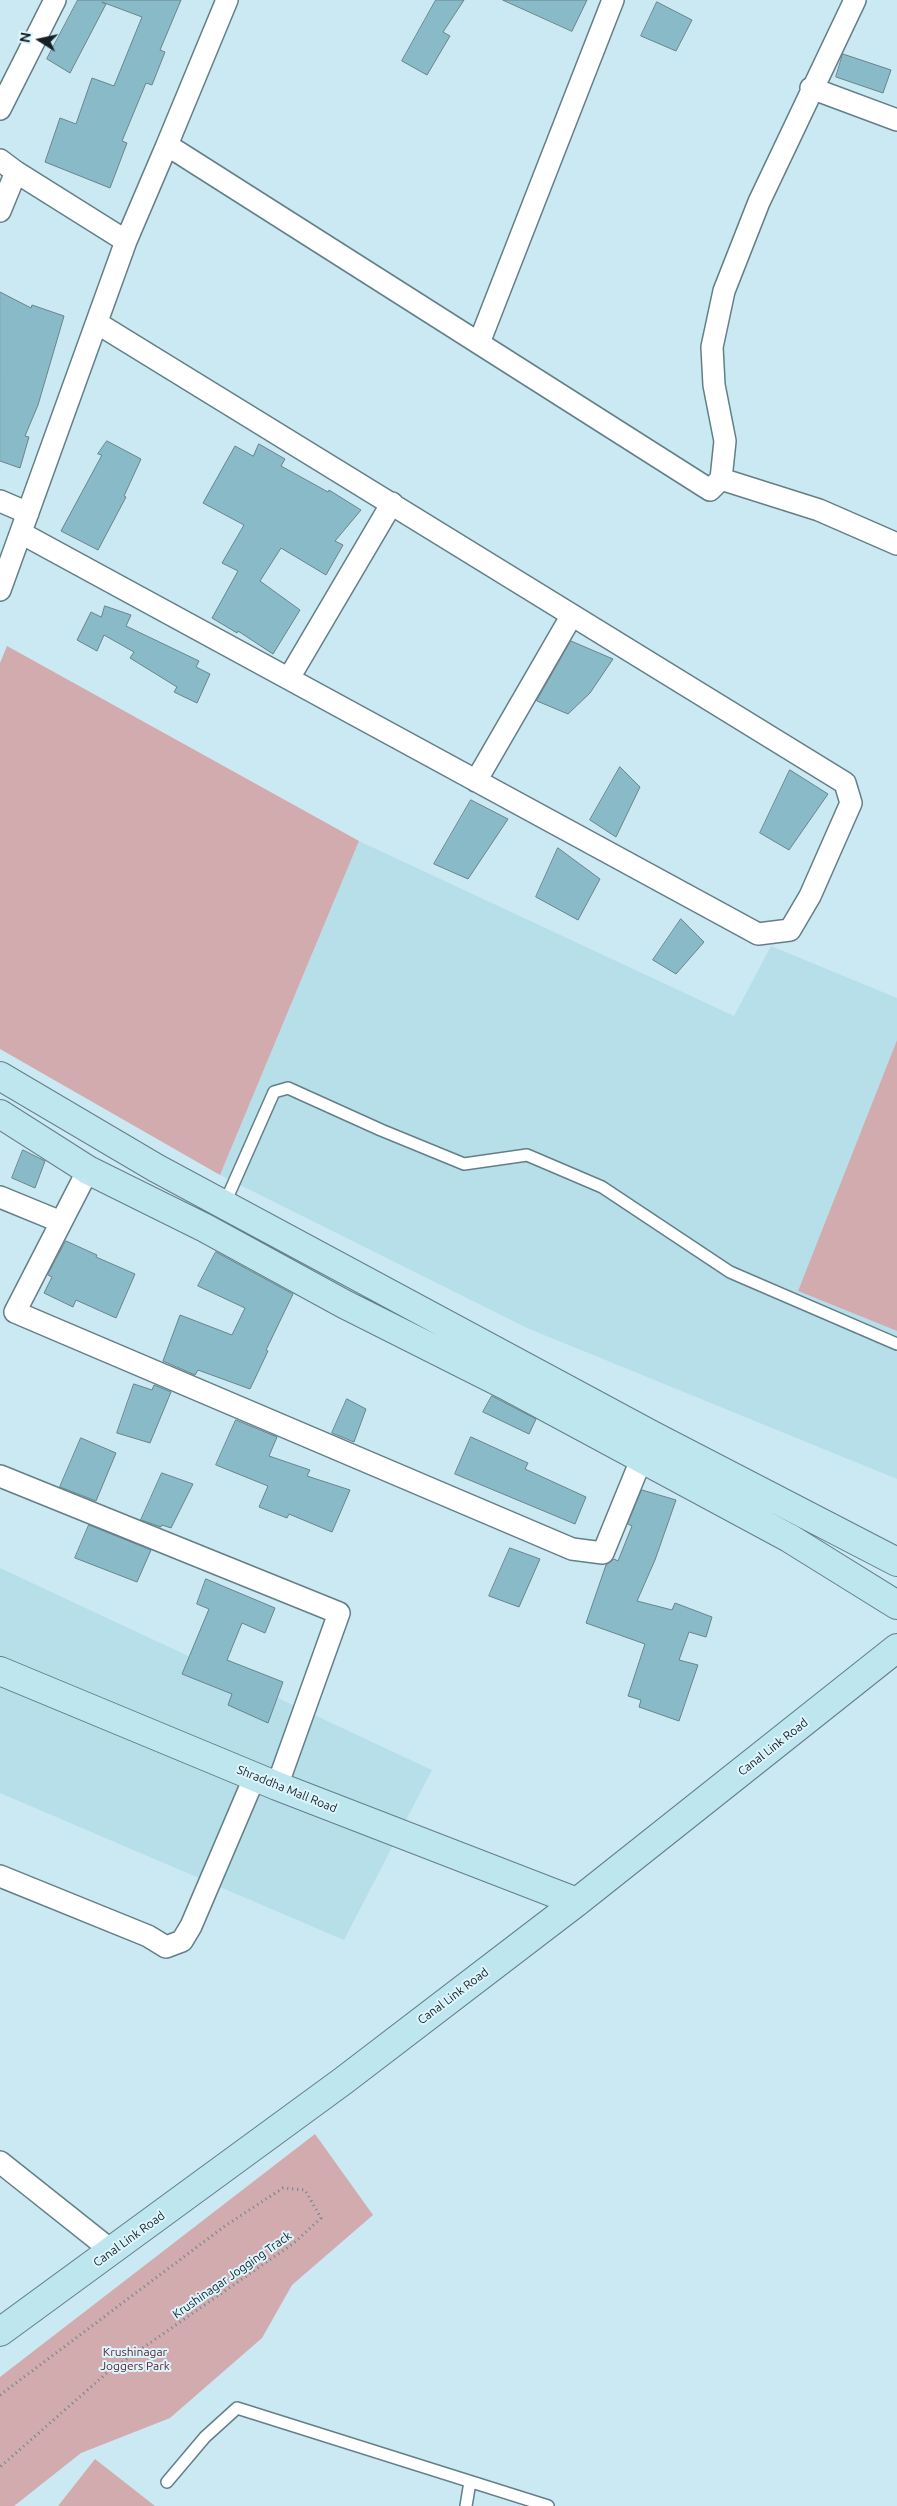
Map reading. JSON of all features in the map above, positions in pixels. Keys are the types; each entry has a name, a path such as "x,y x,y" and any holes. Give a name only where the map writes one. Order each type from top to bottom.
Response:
{"street":[{"path":"0,110 55,0"},
{"path":"0,590 126,241 168,145 227,0"},
{"path":"480,343 613,0"},
{"path":"168,145 710,490 721,479 725,441 714,385 712,347 724,290 759,202 811,88 855,0"},
{"path":"811,88 897,120"},
{"path":"0,211 8,166 126,241"},
{"path":"0,501 24,523 289,678 476,782 758,934 790,930 810,896 851,803 845,783 96,322"},
{"path":"721,479 819,510 897,544"},
{"path":"289,678 392,504"},
{"path":"476,782 572,616"},
{"path":"0,1076 156,1168 224,1205 652,1435 897,1562"},
{"path":"0,1114 88,1170 205,1228 344,1304 505,1385 641,1460 789,1538 897,1605"},
{"path":"88,1170 15,1312 572,1549 604,1553 641,1460"},
{"path":"0,1197 61,1222"},
{"path":"0,1476 340,1613 266,1781 182,1941 166,1947 148,1936 0,1876"},
{"name":"Canal Link Road","path":"0,2332 351,2075 577,1902 897,1648"},
{"name":"Shraddha Mall Road","path":"0,1671 266,1781 577,1902"},
{"path":"0,2162 112,2251"}],"lane":[{"path":"224,1205 274,1092 288,1088 381,1130 464,1164 527,1155 602,1187 730,1272 897,1344"},
{"path":"167,2482 205,2437 237,2408 548,2506"},
{"path":"466,2506 470,2482"}],"path":[{"name":"Krushinagar Jogging Track","path":"0,2395 225,2226 283,2188 305,2190 321,2218 294,2243 108,2372 0,2467"}],"shaded area":[{"path":"359,841 734,1016 771,946 897,998 897,1040 798,1291 897,1331 897,1479 527,1328 220,1175"},
{"path":"0,1568 432,1770 344,1940 0,1793"}],"green space":[{"path":"7,646 359,841 220,1175 0,1049 0,663"},
{"path":"897,1040 897,1331 798,1291"},
{"name":"Krushinagar Joggers Park","path":"315,2134 373,2215 292,2285 262,2338 170,2418 81,2453 14,2506 0,2506 0,2377"},
{"path":"95,2459 155,2506 58,2506"}],"building":[{"path":"78,0 181,0 160,50 165,52 152,85 146,83 122,141 127,143 110,188 45,162 60,118 76,124 92,78 114,86 142,17 102,2 106,4 70,73 47,59"},
{"path":"436,0 464,0 443,32 450,36 427,75 402,61"},
{"path":"503,0 587,0 572,31"},
{"path":"657,2 692,20 676,51 641,36"},
{"path":"843,54 891,70 883,93 836,77"},
{"path":"0,292 31,308 32,305 64,316 38,405 25,436 29,437 20,468 0,461"},
{"path":"107,441 141,459 124,496 126,497 98,550 61,531 102,455 98,454"},
{"path":"259,444 285,459 281,466 328,492 329,490 361,510 335,541 343,545 326,575 281,548 260,581 300,610 273,654 238,631 237,633 212,618 238,571 222,563 244,525 203,503 235,446 253,456"},
{"path":"105,606 131,615 126,626 199,661 196,667 210,674 197,703 174,692 177,687 130,658 134,652 104,635 97,651 77,640 91,612 101,617"},
{"path":"571,641 613,659 590,693 568,714 537,701"},
{"path":"620,767 640,787 616,837 590,820"},
{"path":"790,770 828,794 789,850 760,833"},
{"path":"471,800 508,819 468,879 434,864"},
{"path":"558,848 600,879 578,920 536,897"},
{"path":"681,919 704,942 676,974 653,960"},
{"path":"23,1150 45,1161 35,1188 12,1178"},
{"path":"66,1241 135,1274 116,1318 76,1300 73,1307 44,1293 52,1277 48,1275"},
{"path":"216,1252 293,1294 266,1350 268,1351 250,1389 198,1370 195,1375 163,1361 180,1315 232,1335 245,1308 198,1286"},
{"path":"134,1384 152,1390 154,1385 171,1392 150,1443 117,1433"},
{"path":"492,1396 536,1419 529,1434 483,1412"},
{"path":"347,1399 366,1409 354,1442 332,1433"},
{"path":"236,1420 277,1437 269,1456 310,1470 307,1476 350,1490 332,1532 289,1514 287,1518 259,1507 268,1486 216,1465"},
{"path":"471,1437 528,1463 525,1469 586,1497 575,1524 455,1474"},
{"path":"81,1438 116,1453 96,1501 60,1487"},
{"path":"162,1473 193,1484 171,1528 162,1525 161,1527 141,1520"},
{"path":"642,1490 676,1500 655,1560 637,1601 672,1610 675,1603 712,1617 706,1637 689,1632 679,1660 698,1665 679,1721 639,1707 641,1700 628,1696 645,1644 586,1623 606,1565 614,1559 618,1561 632,1526 628,1524"},
{"path":"89,1525 151,1550 137,1582 75,1558"},
{"path":"510,1548 540,1559 519,1607 489,1596"},
{"path":"206,1579 275,1608 265,1633 242,1623 227,1660 283,1682 268,1723 228,1705 232,1694 182,1674 209,1609 197,1604"}]}
